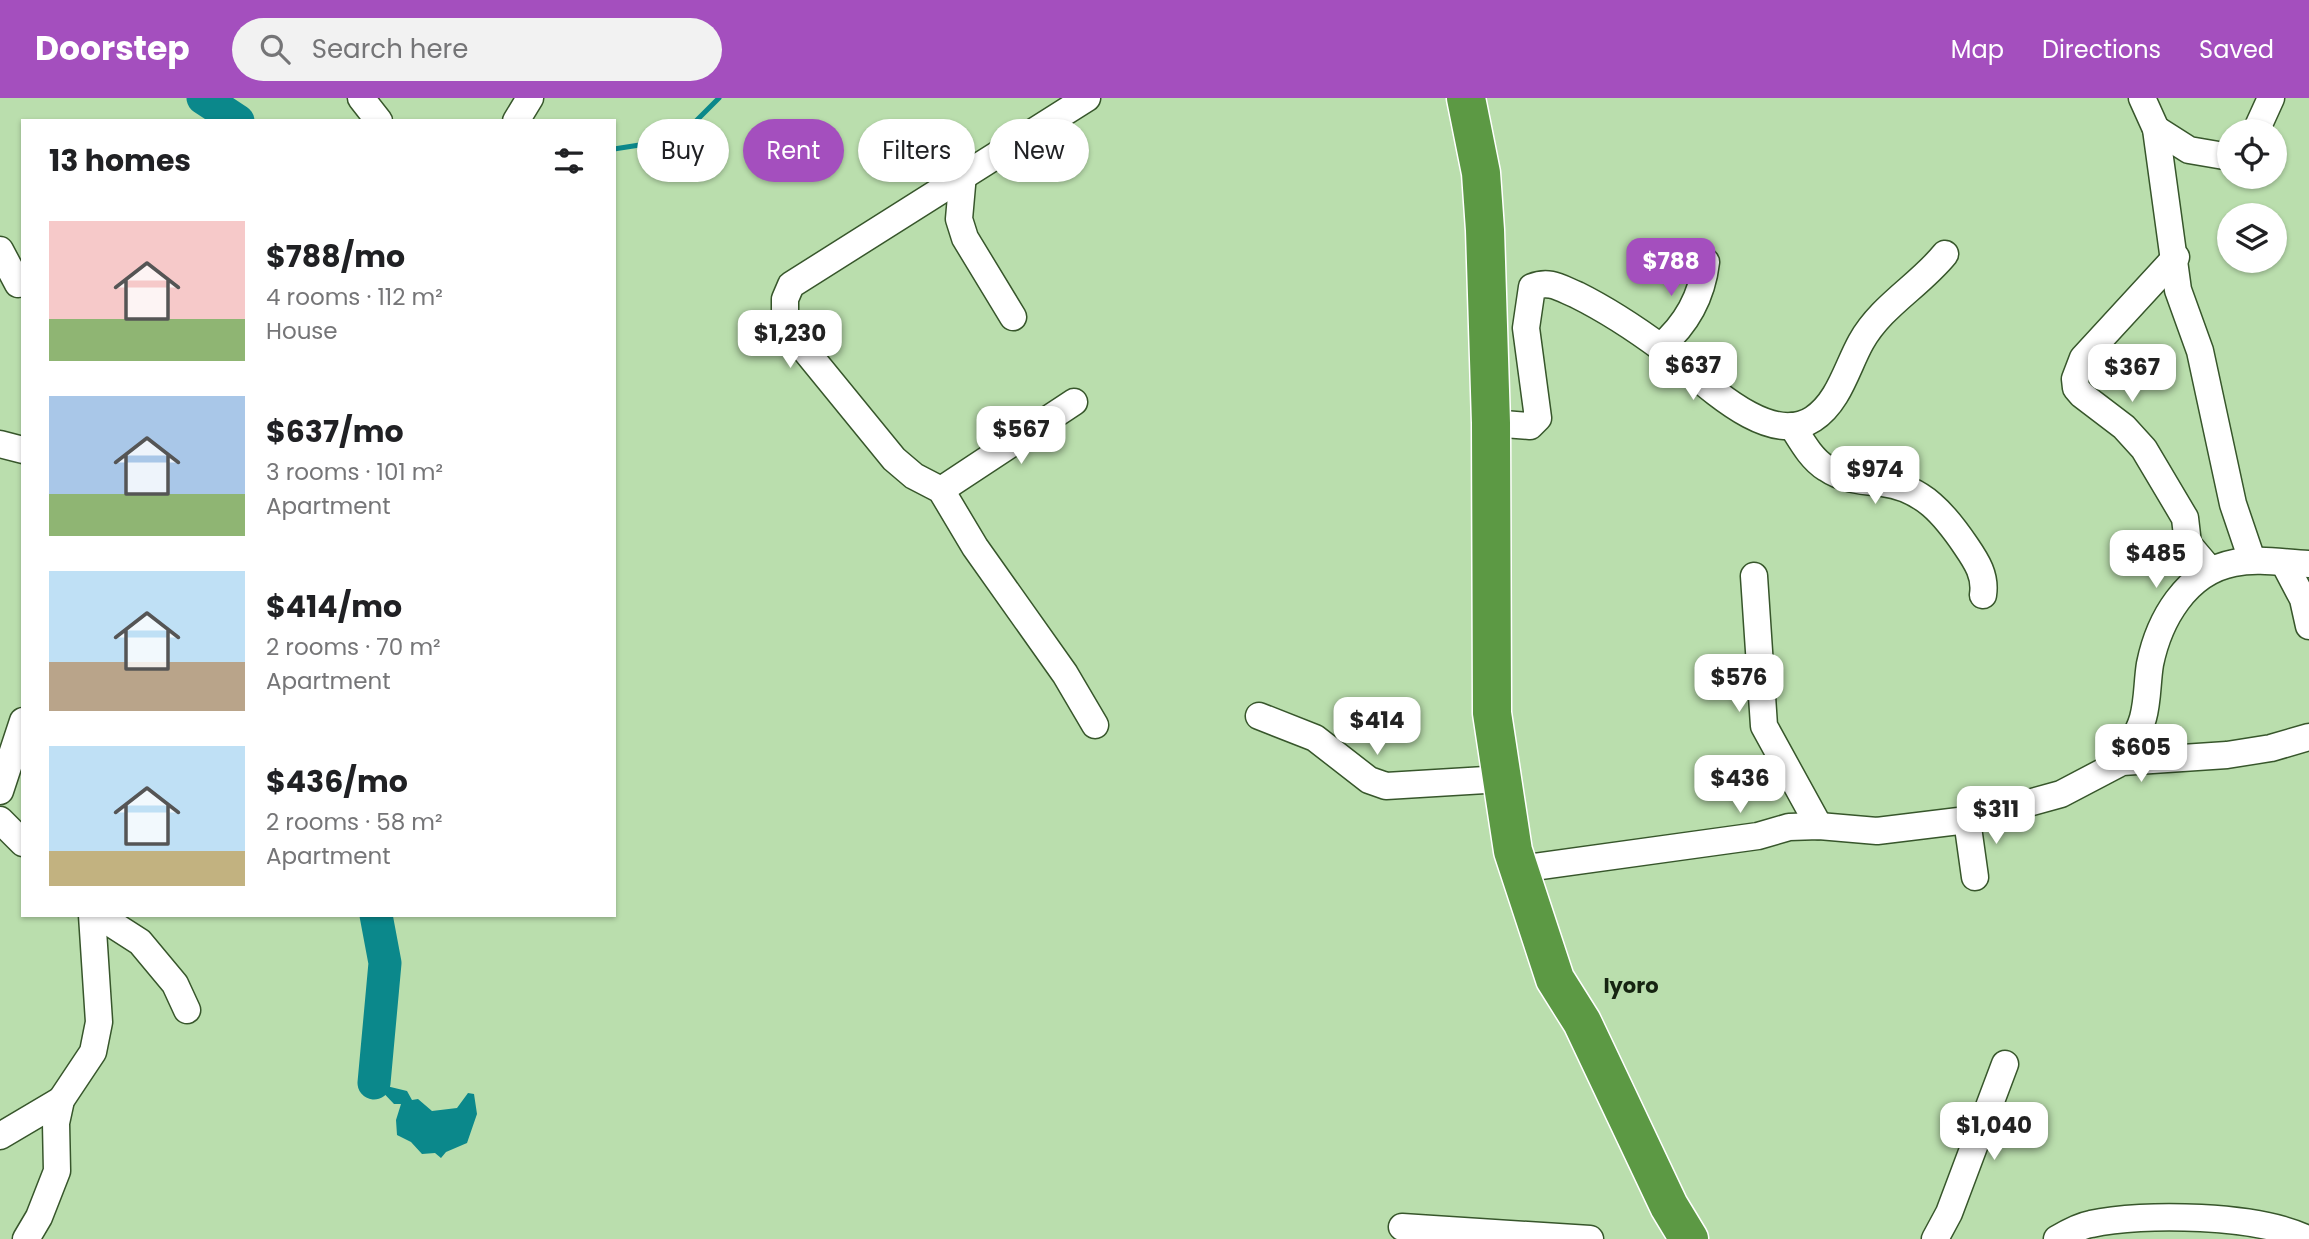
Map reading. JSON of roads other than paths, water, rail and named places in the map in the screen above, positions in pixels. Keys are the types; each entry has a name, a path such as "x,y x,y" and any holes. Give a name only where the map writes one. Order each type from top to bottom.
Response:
{"highway":[{"path":"1466,98 1481,173 1486,230 1491,424 1492,713 1513,851 1539,937 1555,979 1582,1022 1669,1206 1689,1239"}],"street":[{"path":"361,98 377,119"},
{"path":"517,119 530,98"},
{"path":"975,167 1087,98"},
{"path":"2142,98 2156,129 2183,312 2200,351 2233,504 2252,561"},
{"path":"2261,119 2271,98"},
{"path":"2156,129 2189,150 2217,155"},
{"path":"951,182 791,285 785,299 785,314 805,350 894,459 914,476 941,490 975,547 1065,674 1095,725"},
{"path":"962,182 959,219 965,238 1013,317"},
{"path":"0,250 14,284"},
{"path":"1491,424 1530,426 1538,418 1526,328 1532,287 1554,284 1597,305 1660,346 1728,402 1769,423 1792,426 1813,419 1832,400 1861,342 1879,316 1910,291 1945,254"},
{"path":"2176,257 2083,358 2075,379 2082,395 2123,427 2144,449 2185,517 2188,544 2210,570"},
{"path":"1660,346 1688,317 1705,276 1706,262"},
{"path":"941,490 1074,402"},
{"path":"1792,426 1823,467 1855,480 1905,489 1928,500 1948,521 1977,562 1985,583 1983,596"},
{"path":"0,444 21,449"},
{"path":"2122,762 2143,719 2157,636 2169,611 2189,586 2210,570 2252,561 2296,563 2309,626"},
{"path":"1754,576 1764,726 1819,826"},
{"path":"1259,716 1315,738 1369,780 1386,786 1502,779"},
{"path":"0,791 21,727"},
{"path":"1520,869 1758,836 1789,827 1819,826 1877,831 1967,820 2061,794 2122,762 2238,754 2309,737"},
{"path":"0,820 21,841"},
{"path":"1967,820 1975,877"},
{"path":"26,1239 40,1217 57,1171 56,1123 61,1100 93,1052 99,1022 92,917"},
{"path":"101,917 140,942 175,984 187,1010"},
{"path":"1935,1239 1949,1213 2005,1063"},
{"path":"0,1136 61,1100"},
{"path":"2057,1239 2089,1224 2131,1218 2224,1221 2266,1226 2307,1239"},
{"path":"1402,1227 1590,1239"}],"water":[{"path":"374,1083 407,1091 412,1100 418,1099 432,1111 457,1108 468,1093 474,1094 477,1114 467,1143 446,1152 441,1158 435,1153 422,1154 411,1142 397,1135 396,1120 401,1104 394,1104"}],"waterway":[{"path":"203,98 235,119"},
{"path":"616,149 678,139 719,98"},
{"path":"374,1083 385,963 376,917"}],"district":[{"name":"Iyoro","path":"1631,985"}]}
